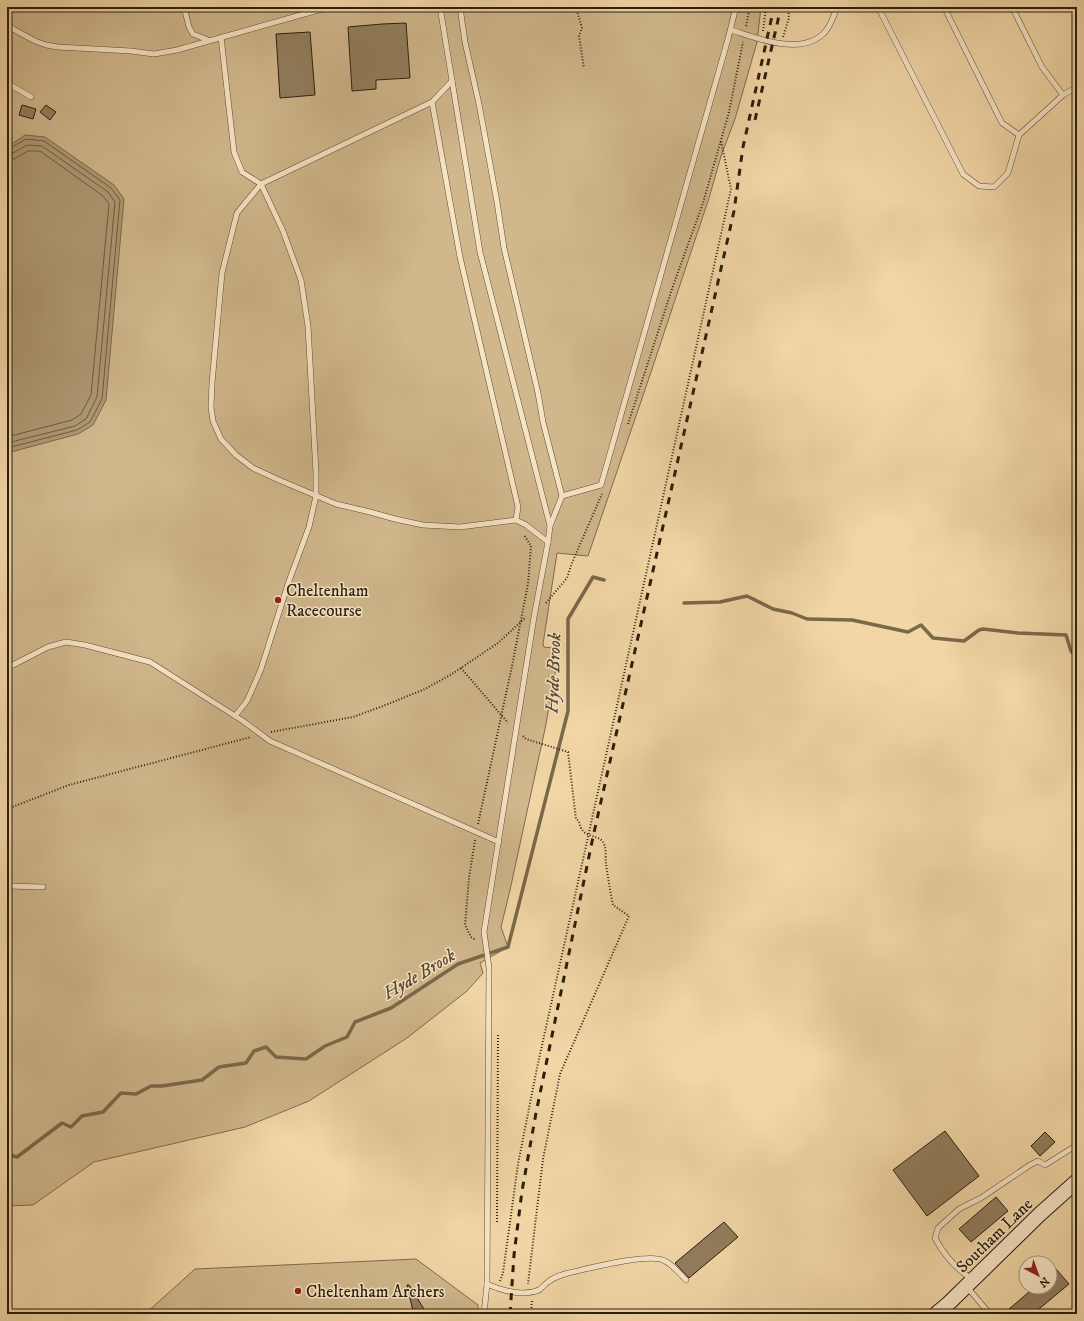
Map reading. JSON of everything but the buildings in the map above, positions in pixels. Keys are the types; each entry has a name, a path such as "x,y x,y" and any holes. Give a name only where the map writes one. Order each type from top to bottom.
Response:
{"street":[{"name":"Southam Lane","path":"936,1314 970,1283 1040,1214 1077,1181"}],"lane":[{"path":"184,7 189,26 193,34 210,40"},
{"path":"7,24 35,41 46,45 58,47 131,50 154,54 177,50 329,7"},
{"path":"440,7 480,252 550,526"},
{"path":"460,7 465,42 496,195 504,248 538,393 543,422 562,496 550,526 516,727 484,932 489,984 487,1284 484,1314"},
{"path":"562,496 601,485 731,30 736,7"},
{"path":"731,30 753,37 790,45 805,44 825,32 831,23 837,7"},
{"path":"878,7 963,174 979,186 994,186 1008,173 1019,135 1063,95 1077,87"},
{"path":"944,7 1002,123 1019,135"},
{"path":"1012,7 1042,67 1063,95"},
{"path":"221,37 234,152 242,172 261,184 283,231 301,280 308,326 316,496 309,527 289,581 261,669 247,701 235,716"},
{"path":"452,81 432,102 261,184 237,213 221,280 211,407 214,421 221,439 236,455 254,468 316,496 336,504 423,525 460,527 516,520 526,525 548,542"},
{"path":"7,83 31,97"},
{"path":"432,102 460,257 518,507 516,520"},
{"path":"7,668 48,646 66,642 85,645 150,662 235,716 270,741 499,842"},
{"path":"7,886 42,887"},
{"path":"990,1314 970,1283 941,1250 935,1238 938,1228 959,1209 981,1198 1030,1165 1038,1161 1045,1165 1077,1144"},
{"path":"487,1284 511,1293 531,1292 540,1289 547,1282 557,1276 641,1259 655,1258 665,1261 686,1280"}],"path":[{"path":"576,7 582,28 579,36 584,68"},
{"path":"497,1289 503,1273 518,1164 533,1090 731,189 721,140 729,112 750,7"},
{"path":"753,37 755,30 763,31 766,7"},
{"path":"781,43 789,18 788,7"},
{"path":"486,944 471,937 465,925 469,878 476,832 502,716 528,584 531,546 516,520"},
{"path":"7,809 69,785 261,734 353,716 384,706 425,689 461,668 498,643 526,616 534,617"},
{"path":"461,668 510,726 516,727 526,739 568,752 576,819 579,826 588,835 601,839 605,844 606,862 613,905 629,916 560,1074 543,1159 528,1287 533,1295 531,1314"}],"shaded area":[{"name":"Cheltenham Racecourse","path":"7,7 761,7 757,42 735,119 721,156 709,198 588,556 557,553 543,644 544,647 553,648 551,658 556,668 545,729 501,927 508,947 480,963 483,973 467,991 407,1038 309,1101 245,1127 94,1162 33,1205 7,1206"},
{"name":"Cheltenham Archers","path":"416,1259 478,1305 478,1314 145,1314 195,1269"}],"water":[{"path":"25,135 45,137 114,185 124,199 106,400 93,425 78,434 7,453 7,147"}],"waterway":[{"name":"Hyde Brook","path":"7,1154 17,1157 62,1123 71,1127 82,1116 103,1112 121,1093 136,1094 151,1086 162,1086 202,1080 219,1067 246,1063 254,1051 266,1047 276,1057 306,1059 325,1046 347,1037 355,1022 391,1008 458,964 508,947 568,711 568,619 593,577 604,580"},
{"name":"Hyde Brook","path":"684,603 720,602 747,596 773,609 792,613 807,619 852,620 908,632 921,625 933,638 964,641 979,630 983,629 1018,633 1066,635 1071,651 1077,658"}],"railway":[{"path":"510,1314 514,1255 522,1191 536,1113 593,837 734,211 743,147 774,7"},
{"path":"755,120 781,7"}],"place":[{"name":"Cheltenham Racecourse","path":"278,600"},
{"name":"Cheltenham Archers","path":"298,1291"}]}
